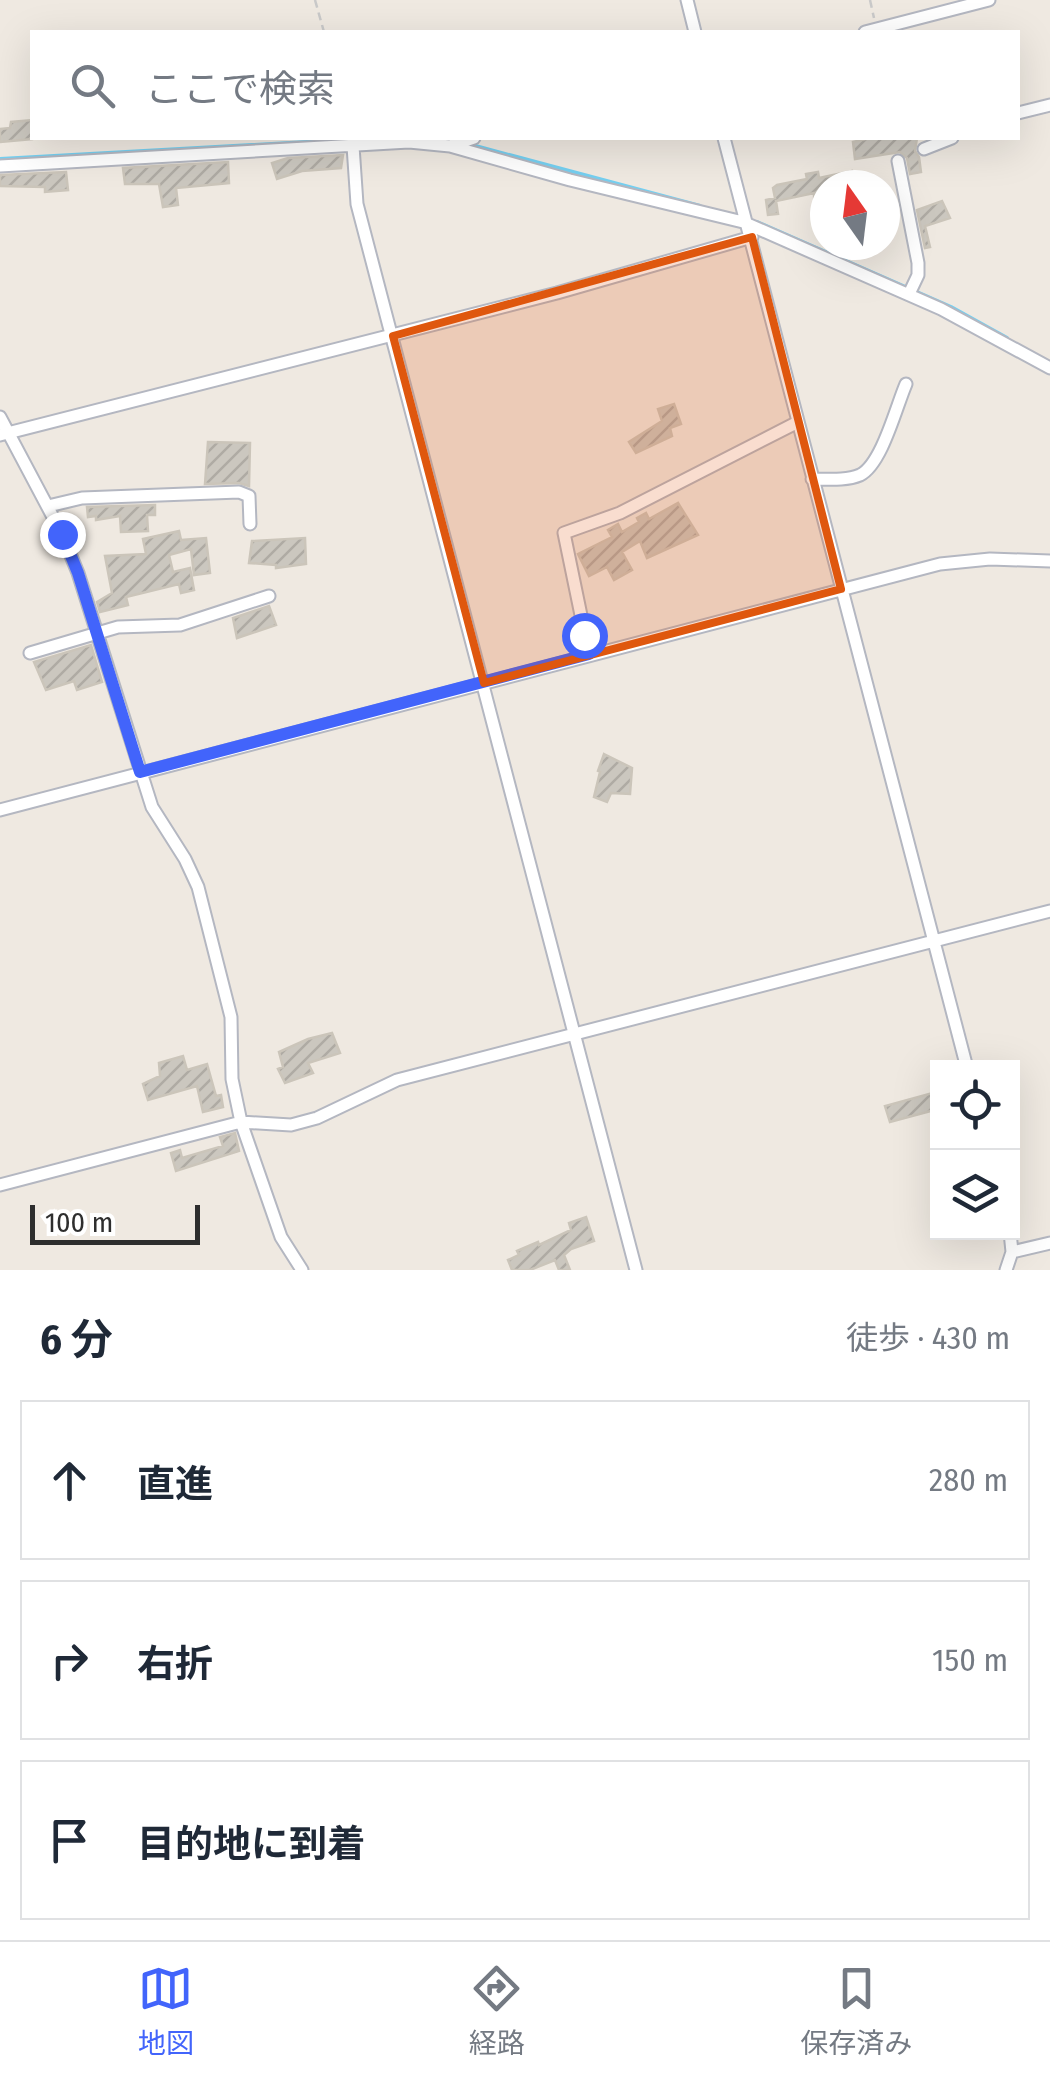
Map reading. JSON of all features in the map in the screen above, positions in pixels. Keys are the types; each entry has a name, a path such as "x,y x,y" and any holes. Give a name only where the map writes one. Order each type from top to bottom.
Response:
{"street":[{"path":"687,0 695,30"},
{"path":"875,30 989,0"},
{"path":"1020,112 1050,105"},
{"path":"450,146 468,140"},
{"path":"725,140 965,1060"},
{"path":"924,149 947,140"},
{"path":"0,166 418,142 450,146 750,231 941,308 1050,368"},
{"path":"353,146 357,204 636,1270"},
{"path":"898,161 919,269 909,294"},
{"path":"4,434 669,263 750,231"},
{"path":"812,479 857,476 868,469 906,384"},
{"path":"0,417 4,434 48,506 78,573 156,815 185,859 198,888 231,1018 232,1079 241,1122 281,1237 302,1270"},
{"path":"589,654 564,532 620,513 798,422"},
{"path":"48,506 82,498 239,492 250,498 250,524"},
{"path":"0,810 950,562 1050,561"},
{"path":"30,653 126,626 180,625 270,596"},
{"path":"0,1184 241,1122 292,1125 317,1118 382,1085 1050,910"},
{"path":"1006,1270 1012,1252 1011,1240"},
{"path":"1012,1252 1050,1242"}],"path":[{"path":"316,0 324,30"},
{"path":"870,0 871,30"}],"highlighted area":[{"path":"752,237 841,589 484,683 393,336"}],"building":[{"path":"30,120 30,139 0,142 0,129 10,128 11,122"},
{"path":"917,140 915,151 921,172 910,174 907,158 900,152 855,159 853,142"},
{"path":"343,155 341,168 302,171 277,179 272,163 288,158"},
{"path":"228,162 229,183 176,188 178,205 163,207 159,184 125,184 123,168"},
{"path":"66,172 68,190 45,192 45,187 0,186 0,175"},
{"path":"810,173 810,194 776,201 778,214 768,215 766,200 775,198 773,188 807,179 806,174"},
{"path":"942,201 950,218 925,226 930,247 925,248 917,210"},
{"path":"674,404 681,424 670,428 672,436 636,453 629,442 662,421 658,409"},
{"path":"208,442 250,443 249,486 205,484"},
{"path":"678,503 698,535 647,558 640,541 622,552 632,570 614,580 607,567 589,576 578,554 612,537 608,530 618,524 622,532 646,513 649,519"},
{"path":"155,505 155,515 147,515 148,531 121,532 120,516 96,520 96,516 88,517 87,507"},
{"path":"179,531 181,540 206,538 210,573 194,575 191,549 169,555 173,572 190,568 194,590 181,593 179,584 126,597 128,605 100,612 97,602 112,593 105,556 146,554 143,539"},
{"path":"305,538 306,564 276,568 249,563 252,541"},
{"path":"269,606 276,625 237,638 233,618"},
{"path":"91,645 102,682 77,690 74,681 46,690 34,662"},
{"path":"604,754 632,768 630,794 611,793 607,802 594,797"},
{"path":"332,1033 340,1053 308,1063 313,1073 285,1083 278,1069 283,1067 279,1052"},
{"path":"183,1056 187,1070 207,1064 223,1107 203,1112 197,1086 148,1100 143,1084 160,1076 159,1063"},
{"path":"930,1094 930,1111 890,1122 885,1106"},
{"path":"235,1133 239,1151 176,1171 171,1153 180,1150 182,1158 223,1146 220,1137"},
{"path":"586,1217 594,1241 564,1255 570,1270 559,1270 555,1260 530,1270 512,1270 508,1260 519,1255 517,1251 571,1230 569,1223"}],"waterway":[{"path":"0,159 342,140"},
{"path":"468,144 700,206"},
{"path":"757,222 951,307 1007,338"}],"route":[{"path":"62,534 78,573 140,772 589,654 584,635"}]}
